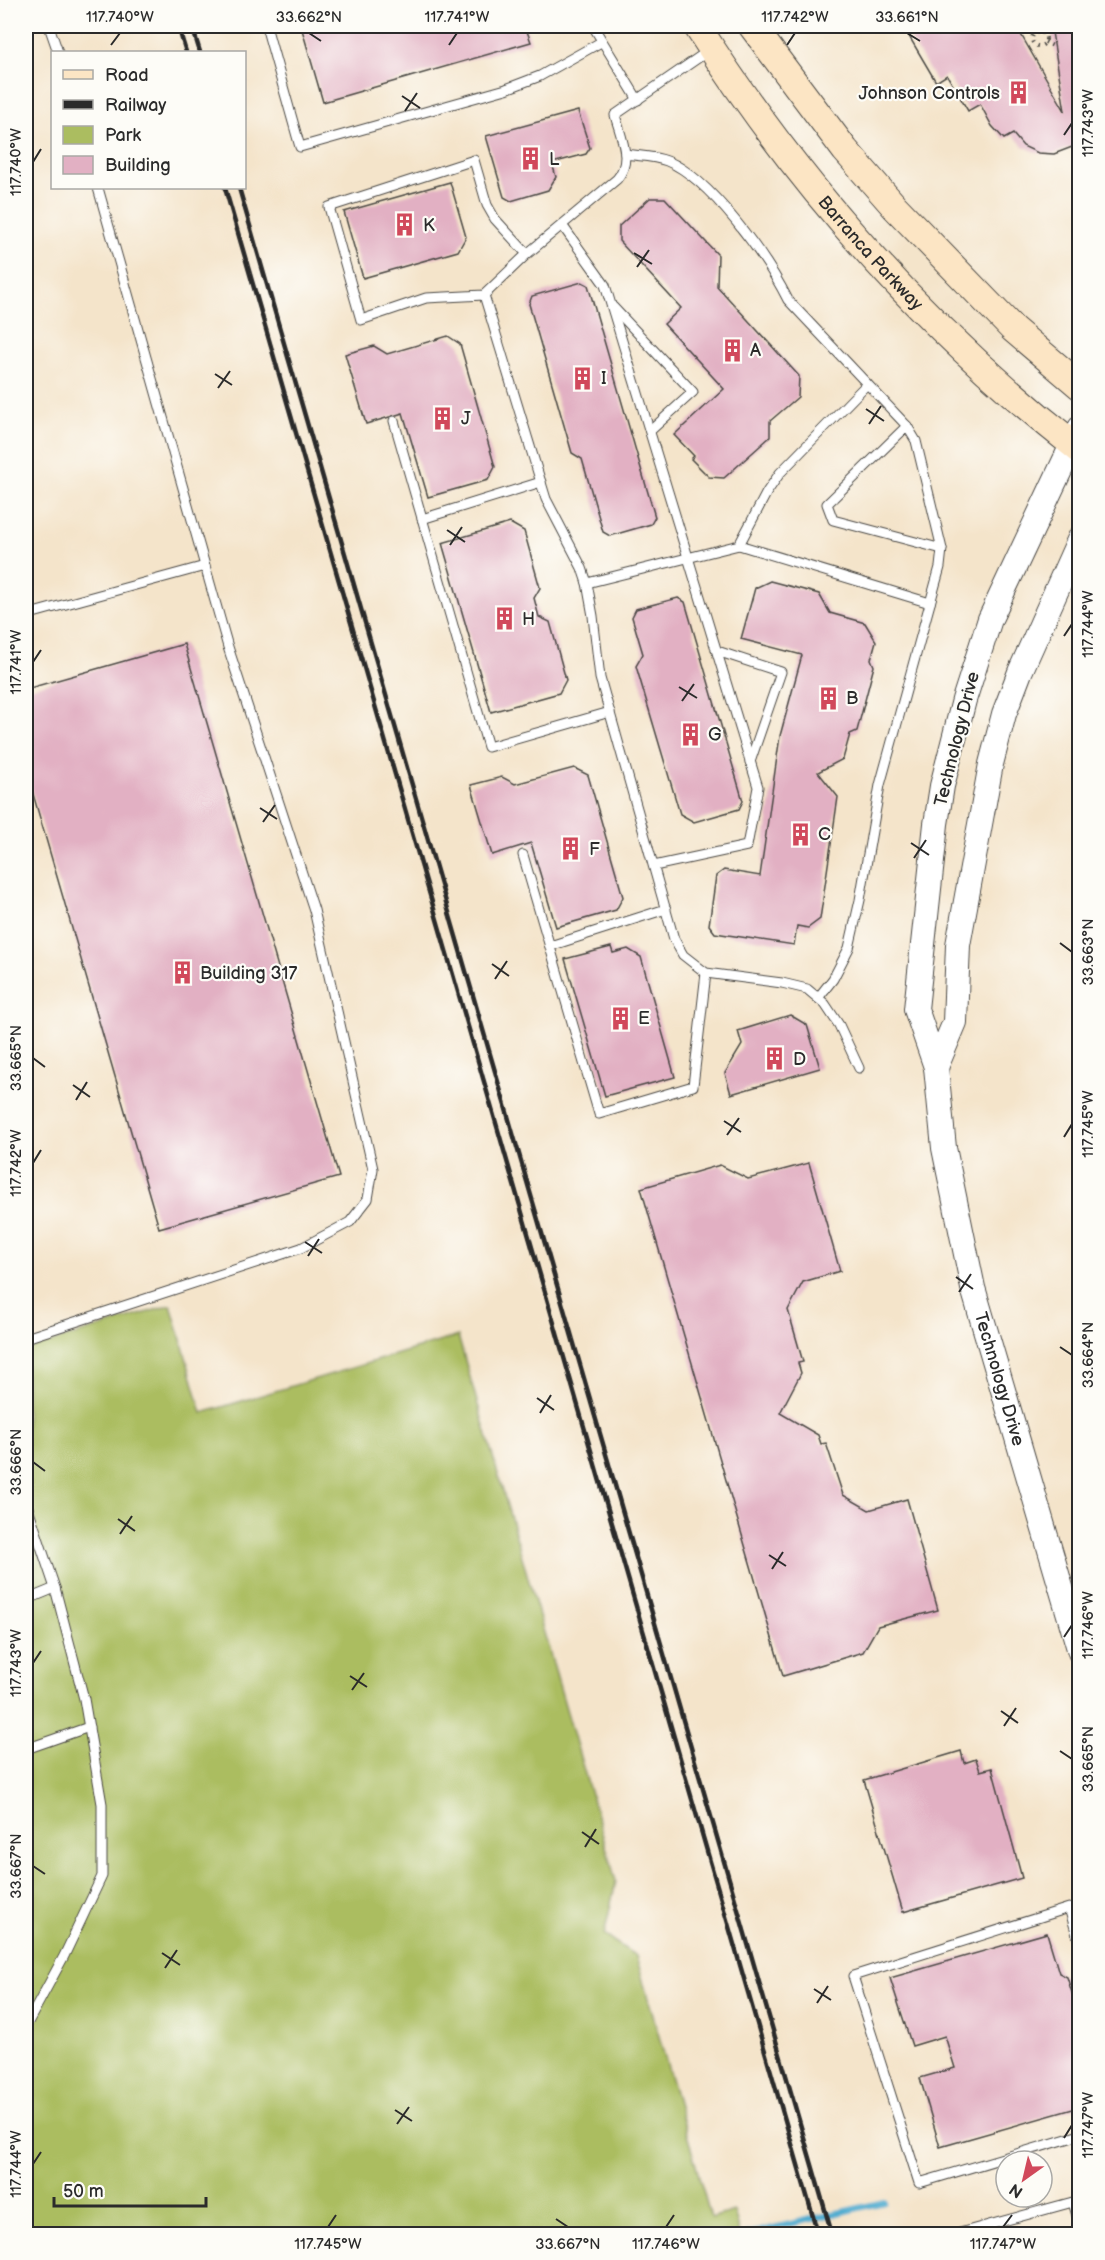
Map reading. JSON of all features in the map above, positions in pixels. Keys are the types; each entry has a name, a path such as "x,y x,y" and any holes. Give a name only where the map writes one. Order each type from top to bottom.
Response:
{"main road":[{"name":"Barranca Parkway","path":"697,26 735,86 803,176 856,240 912,300 972,358 1077,441"},
{"path":"752,26 846,150 895,207 1013,329 1080,386"}],"street":[{"name":"Technology Drive","path":"1077,441 990,619 964,700 942,786 936,824 916,1009 936,1067 944,1148 973,1288 1080,1652"},
{"name":"Technology Drive","path":"936,1067 955,1022 958,945 991,764 1004,714 1020,672 1080,538"}],"lane":[{"path":"49,26 58,51"},
{"path":"266,26 300,147 506,89 540,76 601,42"},
{"path":"592,26 639,100"},
{"path":"528,254 495,219 487,205 474,160 328,207 361,320 426,298 484,295 625,170 625,154 615,115 712,48"},
{"path":"625,154 664,159 679,167 709,191 774,274 788,300 907,426 916,441 942,549 940,567 880,785 852,937 841,967 818,998"},
{"path":"26,1338 301,1248 350,1222 368,1199 373,1169 314,910 228,647 98,189"},
{"path":"562,225 605,285 758,787 747,846 654,867"},
{"path":"484,295 546,499 582,568 592,606 600,678 674,939 683,955 706,973 782,983 807,989 818,998 839,1026 859,1068"},
{"path":"612,306 693,392 650,431"},
{"path":"739,545 767,492 780,473 867,384"},
{"path":"394,422 488,747 610,712"},
{"path":"907,426 827,504 833,520 942,549"},
{"path":"422,519 541,482"},
{"path":"586,584 739,545 930,603"},
{"path":"26,615 205,566"},
{"path":"717,651 781,672 750,762"},
{"path":"523,855 599,1114 693,1086 706,973"},
{"path":"550,946 666,909"},
{"path":"26,1502 55,1588 84,1699 102,1804 102,1876 64,1956 26,2025"},
{"path":"26,1600 55,1588"},
{"path":"26,1749 89,1726"},
{"path":"1080,1945 1069,1908 853,1976 920,2183 1080,2135"},
{"path":"956,2235 990,2230 1076,2201 1080,2226"}],"path":[{"path":"1029,26 1035,33 1043,33 1046,37 1045,42 1040,46 1033,44 1032,37 1035,33"},
{"path":"1045,42 1053,46"}],"green space":[{"path":"171,1305 202,1413 458,1336 616,1881 604,1935 636,1956 711,2218 734,2211 740,2234 26,2234 26,1350"}],"building":[{"path":"301,26 525,26 531,42 323,102"},
{"name":"Johnson Controls","path":"903,26 1016,26 1065,111 1051,26 1080,26 1080,144 1054,154 1038,153 1023,146 1013,134 1004,139 992,126 980,104 968,111 947,75 936,82"},
{"name":"L","path":"578,111 590,148 586,154 552,163 556,177 548,190 511,201 504,197 486,136"},
{"name":"K","path":"450,182 466,237 458,251 363,278 344,212"},
{"name":"A","path":"650,198 665,198 718,255 717,286 799,376 798,397 770,421 770,437 724,478 709,477 691,459 694,456 674,435 724,389 664,324 681,308 619,241 619,226"},
{"name":"I","path":"582,282 588,285 655,517 651,524 610,536 603,532 582,459 572,453 529,304 532,296"},
{"name":"J","path":"448,336 460,344 495,467 488,480 428,497 403,413 366,424 345,354 374,346 387,354"},
{"name":"H","path":"510,523 524,531 540,588 534,598 539,617 550,622 566,680 559,693 491,712 442,543"},
{"path":"770,581 819,594 830,613 865,623 876,641 871,659 874,666 857,731 850,734 843,759 818,772 838,797 820,919 808,928 797,926 794,945 715,933 709,925 716,876 724,870 760,876 780,736 802,655 741,639 755,588"},
{"name":"G","path":"678,598 685,602 743,801 739,809 694,822 680,814 636,666 643,654 632,617 636,609"},
{"name":"Building 317","path":"184,644 339,1177 159,1228 26,770 26,689"},
{"name":"F","path":"574,768 588,775 623,897 616,910 556,927 531,843 492,855 471,785 502,777 515,784"},
{"name":"E","path":"611,947 613,953 628,949 641,957 675,1077 605,1096 565,959"},
{"name":"D","path":"790,1015 807,1025 820,1068 731,1094 725,1073 742,1045 738,1031"},
{"path":"809,1163 840,1271 803,1282 788,1310 803,1362 798,1363 801,1373 780,1413 818,1435 821,1444 826,1443 843,1495 869,1510 907,1499 938,1610 878,1626 863,1652 783,1676 641,1188 720,1165 748,1179"},
{"path":"961,1751 964,1763 976,1759 980,1771 992,1768 1022,1878 903,1912 864,1780"},
{"path":"1047,1933 1059,1973 1067,1977 1080,2018 1080,2107 940,2147 920,2078 955,2068 945,2036 912,2046 890,1978"}],"waterway":[{"path":"748,2234 884,2202"}],"railway":[{"path":"178,26 186,51"},
{"path":"192,26 200,51"},
{"path":"225,189 818,2234"},
{"path":"239,189 832,2234"}],"place":[{"name":"Johnson Controls","path":"1018,93"},
{"name":"L","path":"531,159"},
{"name":"K","path":"405,225"},
{"name":"A","path":"732,350"},
{"name":"I","path":"583,378"},
{"name":"J","path":"443,418"},
{"name":"H","path":"504,619"},
{"name":"B","path":"828,698"},
{"name":"G","path":"690,734"},
{"name":"C","path":"800,834"},
{"name":"F","path":"571,849"},
{"name":"Building 317","path":"182,973"},
{"name":"E","path":"620,1018"},
{"name":"D","path":"775,1059"}]}
